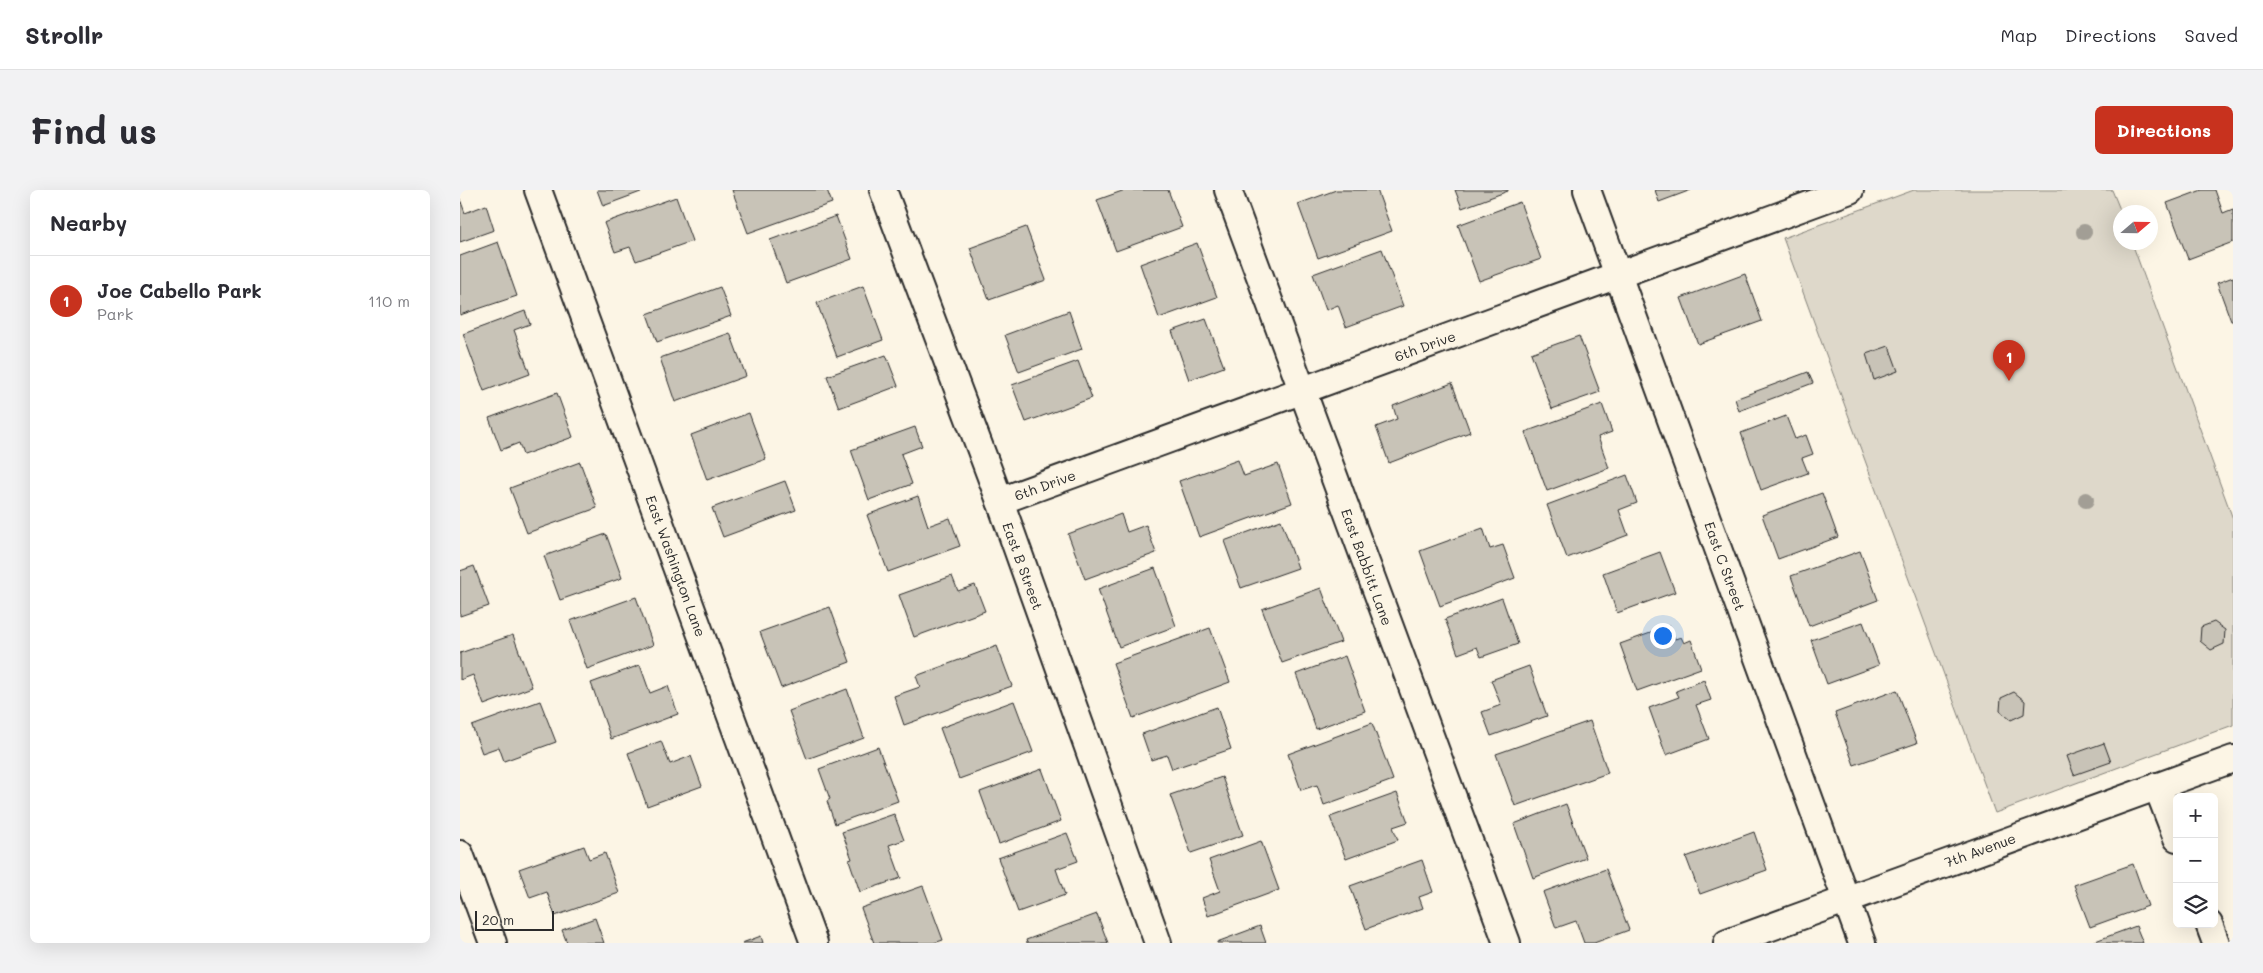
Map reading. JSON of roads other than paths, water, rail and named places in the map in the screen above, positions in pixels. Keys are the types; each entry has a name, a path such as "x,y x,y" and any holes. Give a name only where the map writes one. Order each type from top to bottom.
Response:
{"street":[{"name":"East Washington Lane","path":"538,190 814,943"},
{"name":"East B Street","path":"883,190 1000,501 1158,943"},
{"name":"East Babbitt Lane","path":"1228,190 1507,943"},
{"name":"East C Street","path":"1587,190 1862,943"},
{"name":"6th Drive","path":"1000,501 1850,190"},
{"name":"7th Avenue","path":"1727,943 2233,759"},
{"path":"2157,786 2173,828"},
{"path":"460,854 492,943"},
{"path":"2210,928 2216,943"}],"place":[{"name":"Joe Cabello Park","path":"2009,381"}]}
